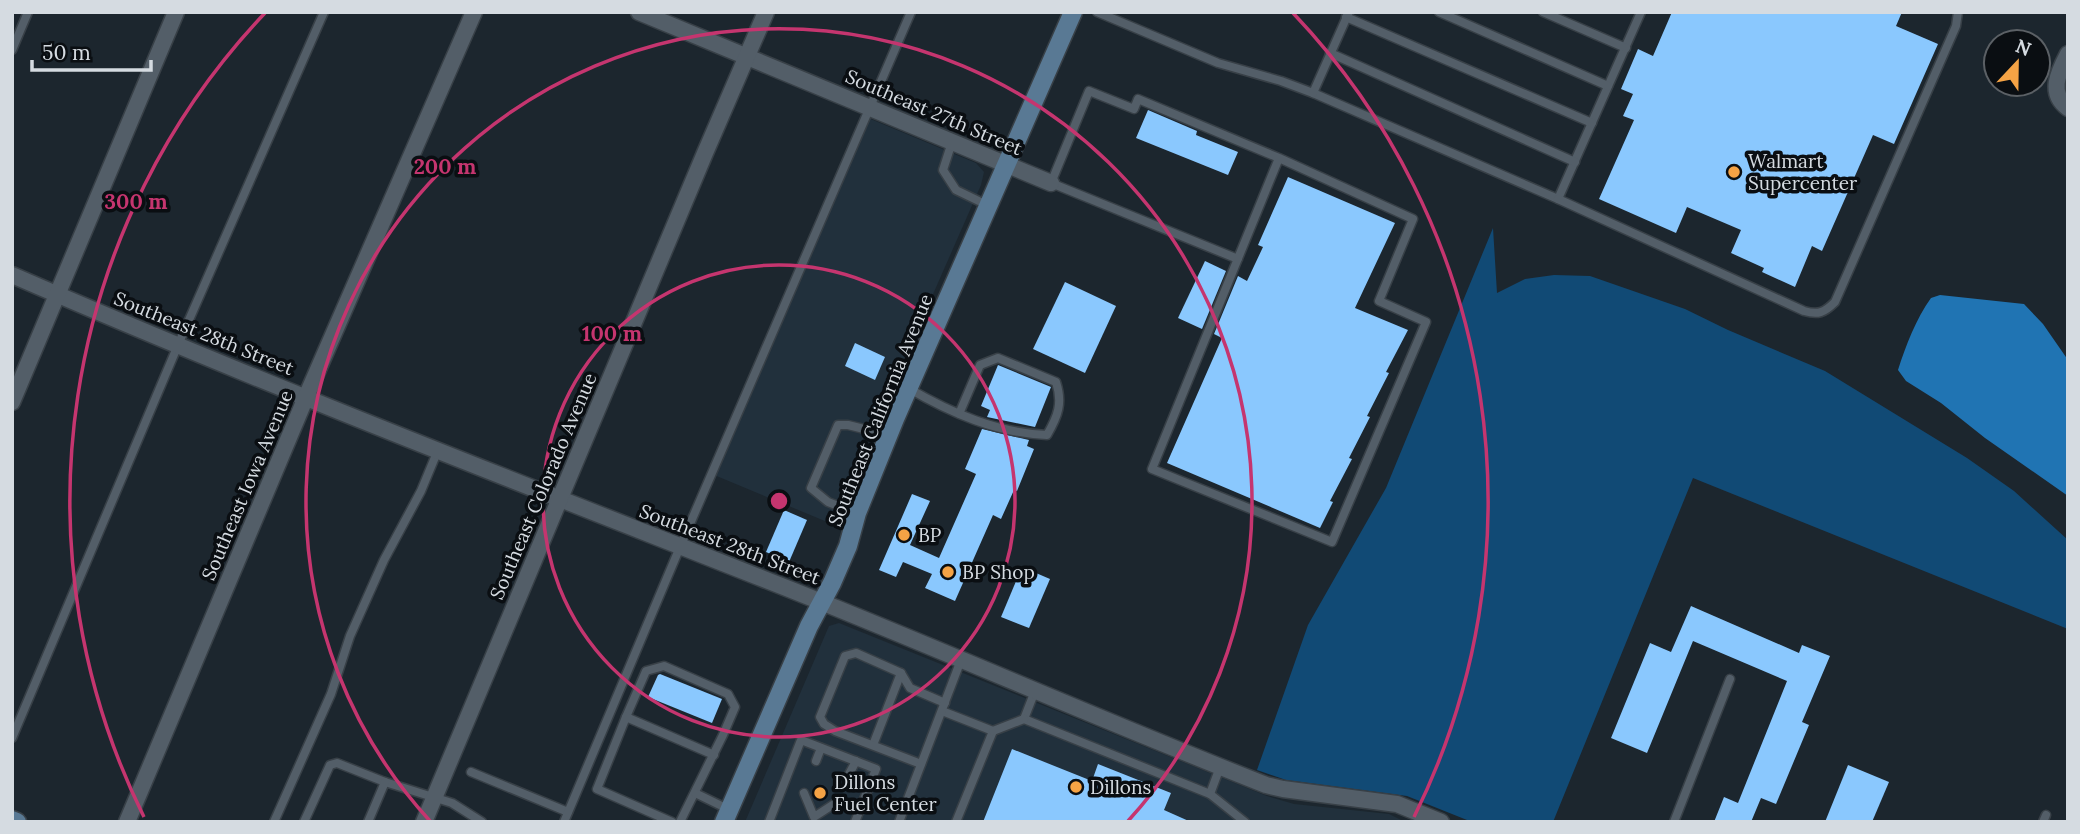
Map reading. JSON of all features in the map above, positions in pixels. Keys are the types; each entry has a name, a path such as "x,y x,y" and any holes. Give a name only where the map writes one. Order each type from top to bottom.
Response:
{"main road":[{"name":"Southeast California Avenue","path":"727,816 809,626 848,547 857,513 888,435 1073,12"}],"street":[{"path":"12,402 176,12"},
{"name":"Southeast Iowa Avenue","path":"127,822 306,397 474,12"},
{"name":"Southeast 27th Street","path":"639,12 1051,183"},
{"name":"Southeast Colorado Avenue","path":"424,822 766,12"},
{"path":"2068,54 2057,77 2056,87 2058,97 2068,108"},
{"name":"Southeast 28th Street","path":"12,275 178,345 821,602 1266,785 1397,804 1435,821"}],"lane":[{"path":"12,50 28,12"},
{"path":"12,738 178,345 324,12"},
{"path":"564,822 911,12"},
{"path":"1097,12 1218,63 1312,93 1816,314 1826,311 1835,302 1956,26 1958,12"},
{"path":"1439,12 1608,86"},
{"path":"1543,12 1626,48"},
{"path":"1558,199 1641,12"},
{"path":"1312,93 1348,15 1592,122"},
{"path":"1330,53 1575,162"},
{"path":"1051,183 1089,91 1134,109 1138,99 1279,158 1413,219 1380,300 1426,322 1332,542 1152,468 1279,158"},
{"path":"952,142 943,170 956,190 988,206"},
{"name":"Southeast 27th Street","path":"1051,183 1238,259"},
{"path":"908,388 932,402 959,414 973,420 1022,434 1047,435 1058,416 1060,395 1056,382 998,358 980,365 959,414"},
{"path":"857,513 828,502 811,488 838,425 888,435"},
{"path":"274,822 331,694 350,636 384,559 421,491 438,450"},
{"path":"922,764 835,731 824,724 820,717 845,656 856,653 901,673 910,688 993,731"},
{"path":"899,822 961,660"},
{"path":"597,789 646,671 664,666 728,694 735,707 680,822"},
{"path":"873,745 901,673"},
{"path":"1674,822 1730,679"},
{"path":"1024,719 1035,691"},
{"path":"626,717 714,755"},
{"path":"956,822 993,731 1024,719 1210,794 1245,822"},
{"path":"769,822 801,740 876,769 855,822"},
{"path":"816,761 821,748"},
{"path":"848,776 856,761"},
{"path":"304,822 330,765 337,763 384,782 452,803 482,822"},
{"path":"1210,794 1220,767"},
{"path":"471,772 568,812"},
{"path":"581,781 673,822"},
{"path":"368,822 384,782"},
{"path":"695,793 727,816"},
{"path":"804,793 813,820 834,804"}],"shaded area":[{"path":"861,115 976,163 984,172 981,185 832,524 707,472"},
{"path":"1493,228 1497,293 1525,279 1554,275 1590,276 1685,309 1825,371 1967,458 2014,491 2068,540 2068,629 1693,478 1553,822 1472,822 1407,796 1286,780 1257,770 1308,625 1386,488"},
{"path":"1940,295 2024,304 2043,324 2068,360 2068,496 1985,438 1941,403 1906,381 1898,370 1921,315 1931,298"},
{"path":"839,623 1267,796 1294,804 1389,814 1405,822 745,822 829,626"}],"building":[{"name":"Walmart Supercenter","path":"1672,12 1902,12 1896,26 1938,44 1894,144 1873,135 1822,251 1812,246 1795,287 1762,272 1764,268 1731,253 1741,230 1687,207 1676,233 1599,199 1634,120 1623,116 1633,94 1621,89 1638,49 1653,56"},
{"path":"1148,110 1197,131 1196,135 1238,152 1228,175 1136,138"},
{"path":"1288,177 1395,223 1355,308 1408,330 1386,372 1389,373 1367,416 1370,417 1349,458 1352,459 1330,501 1333,502 1320,528 1167,463 1222,338 1214,334 1238,276 1247,281 1263,247 1258,245"},
{"path":"1205,261 1226,271 1202,329 1178,318"},
{"path":"1065,282 1116,306 1085,373 1033,349"},
{"path":"855,343 885,357 875,380 845,366"},
{"path":"998,365 1051,387 1035,427 987,417 990,410 981,406"},
{"path":"982,429 1029,440 1027,446 1034,449 1017,491 1014,490 1001,519 993,515 955,601 925,588 932,574 903,562 896,577 879,570 912,494 930,501 910,545 939,558 976,474 965,469"},
{"path":"784,510 807,520 789,562 766,552"},
{"path":"1022,567 1050,579 1029,628 1001,617"},
{"path":"1691,606 1799,653 1802,645 1830,656 1802,722 1809,725 1776,804 1761,798 1751,822 1714,822 1724,797 1738,803 1787,681 1693,641 1647,753 1611,738 1650,643 1671,652"},
{"path":"660,674 722,699 712,723 648,697"},
{"name":"Dillons","path":"1012,749 1092,781 1098,764 1171,793 1164,810 1191,822 983,822"},
{"path":"1848,765 1889,782 1872,822 1825,822"}],"place":[{"name":"Walmart Supercenter","path":"1734,172"},
{"name":"BP","path":"904,535"},
{"name":"BP Shop","path":"948,572"},
{"name":"Dillons","path":"1076,787"},
{"name":"Dillons Fuel Center","path":"820,793"}]}
